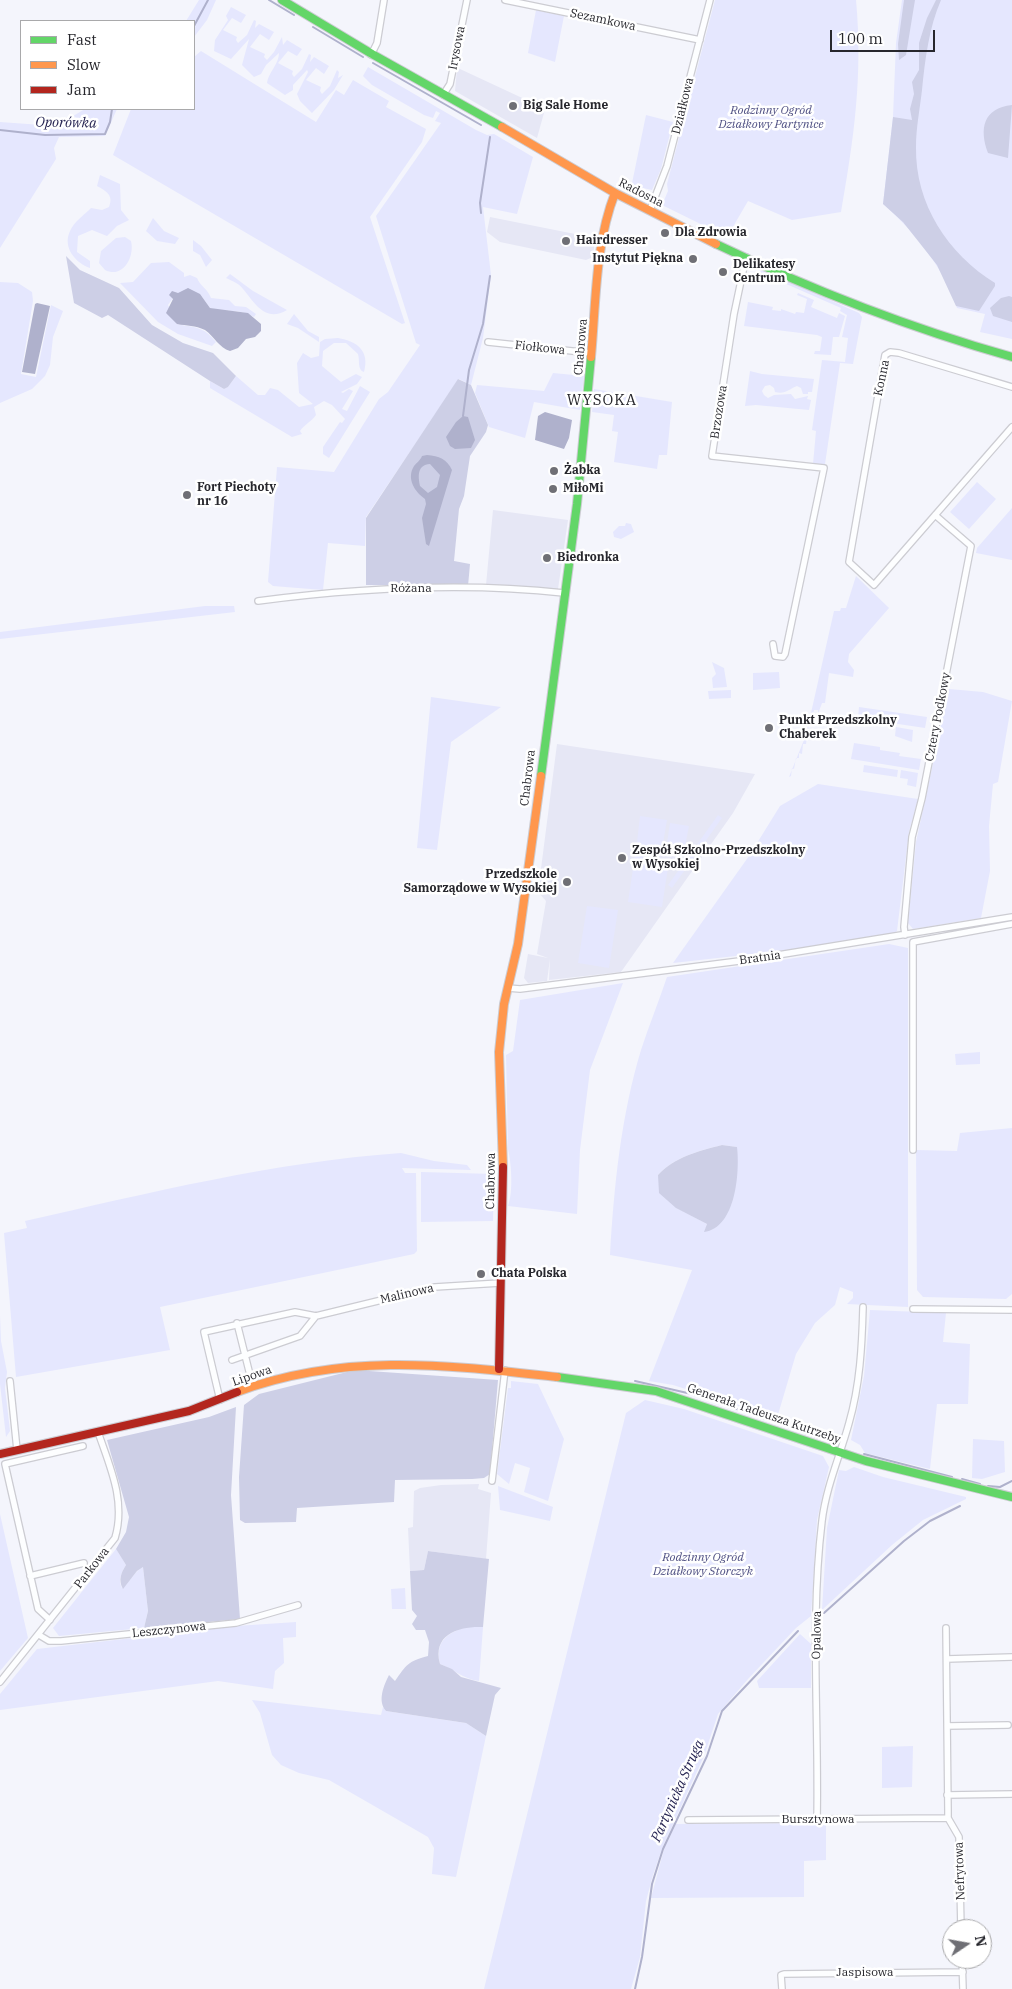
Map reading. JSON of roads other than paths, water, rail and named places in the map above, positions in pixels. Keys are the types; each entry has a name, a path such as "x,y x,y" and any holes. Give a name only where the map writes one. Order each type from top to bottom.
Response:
{"street":[{"name":"Radosna","path":"282,0 372,55 615,193 746,257 861,309 970,346 1012,356"},
{"path":"372,55 377,43 384,0"},
{"name":"Irysowa","path":"444,95 450,84 467,0"},
{"name":"Sezamkowa","path":"505,0 700,40"},
{"name":"Działkowa","path":"650,210 667,166 710,0"},
{"name":"Chabrowa","path":"503,1370 500,1283 503,1142 499,1052 502,1018 518,944 577,504 602,241 606,216 615,193"},
{"name":"Brzozowa","path":"746,257 734,314 712,456 824,468 783,657 775,656 773,644"},
{"name":"Fiołkowa","path":"488,342 591,353"},
{"name":"Konna","path":"935,515 874,585 849,562 885,355 890,352 899,353 1012,387"},
{"path":"935,515 1012,427"},
{"name":"Cztery Podkowy","path":"905,935 904,927 912,837 922,798 971,553 971,546 935,515"},
{"name":"Różana","path":"258,601 390,588 506,589 564,593"},
{"name":"Bratnia","path":"508,988 520,990 747,960 1012,917"},
{"path":"913,1150 913,942 1012,924"},
{"name":"Malinowa","path":"220,1400 204,1332 237,1323 295,1312 316,1316 435,1287 500,1283"},
{"name":"Opalowa","path":"817,1820 816,1643 822,1520 839,1452 849,1425 857,1389 863,1307"},
{"path":"914,1309 1012,1310"},
{"path":"232,1360 300,1336 316,1316"},
{"path":"237,1323 252,1387"},
{"name":"Lipowa","path":"0,1454 189,1412 252,1387 278,1379 354,1365 503,1370"},
{"path":"492,1481 503,1370"},
{"name":"Generała Tadeusza Kutrzeby","path":"503,1370 656,1390 839,1452 904,1471 1012,1497"},
{"path":"10,1380 14,1451"},
{"name":"Parkowa","path":"0,1682 108,1548 118,1530 120,1519 119,1499 98,1432"},
{"path":"50,1620 38,1609 5,1464 84,1446"},
{"path":"30,1576 84,1564"},
{"name":"Leszczynowa","path":"39,1635 49,1641 61,1641 236,1623 298,1606"},
{"name":"Nefrytowa","path":"946,1628 948,1818 960,1837 961,1919"},
{"path":"947,1659 1012,1657"},
{"path":"947,1726 1008,1725"},
{"path":"947,1795 1012,1794"},
{"name":"Bursztynowa","path":"688,1820 948,1818"},
{"path":"963,1969 963,1989"},
{"name":"Jaspisowa","path":"782,1989 782,1975 784,1974 963,1972"}],"waterway":[{"name":"Oporówka","path":"195,24 208,0"},
{"path":"269,0 294,15"},
{"path":"313,27 363,57"},
{"path":"373,63 481,125"},
{"name":"Oporówka","path":"0,130 45,135 105,134 110,122 112,110"},
{"path":"481,213 480,203 490,137"},
{"path":"463,416 469,370 483,324 490,276"},
{"path":"635,1381 696,1395 772,1421"},
{"path":"784,1425 819,1438"},
{"path":"864,1454 952,1477"},
{"path":"962,1479 980,1484"},
{"name":"Partynicka Struga","path":"988,1486 1000,1487 1012,1481"},
{"name":"Partynicka Struga","path":"824,1613 904,1541 930,1521 960,1506"},
{"name":"Partynicka Struga","path":"635,1989 642,1957 652,1884 663,1849 707,1756 722,1711 798,1631"}],"place":[{"name":"Big Sale Home","path":"513,106"},
{"name":"Dla Zdrowia","path":"665,233"},
{"name":"Hairdresser","path":"566,241"},
{"name":"Instytut Piękna","path":"693,259"},
{"name":"Delikatesy Centrum","path":"723,272"},
{"name":"Żabka","path":"554,471"},
{"name":"MiłoMi","path":"553,489"},
{"name":"Fort Piechoty nr 16","path":"187,495"},
{"name":"Biedronka","path":"547,558"},
{"name":"Punkt Przedszkolny Chaberek","path":"769,728"},
{"name":"Zespół Szkolno-Przedszkolny w Wysokiej","path":"622,858"},
{"name":"Przedszkole Samorządowe w Wysokiej","path":"567,882"},
{"name":"Chata Polska","path":"481,1274"}],"district":[{"name":"WYSOKA","path":"602,401"}],"park label":[{"name":"Rodzinny Ogród Działkowy Partynice","path":"771,118"},
{"name":"Rodzinny Ogród Działkowy Storczyk","path":"703,1565"}]}
